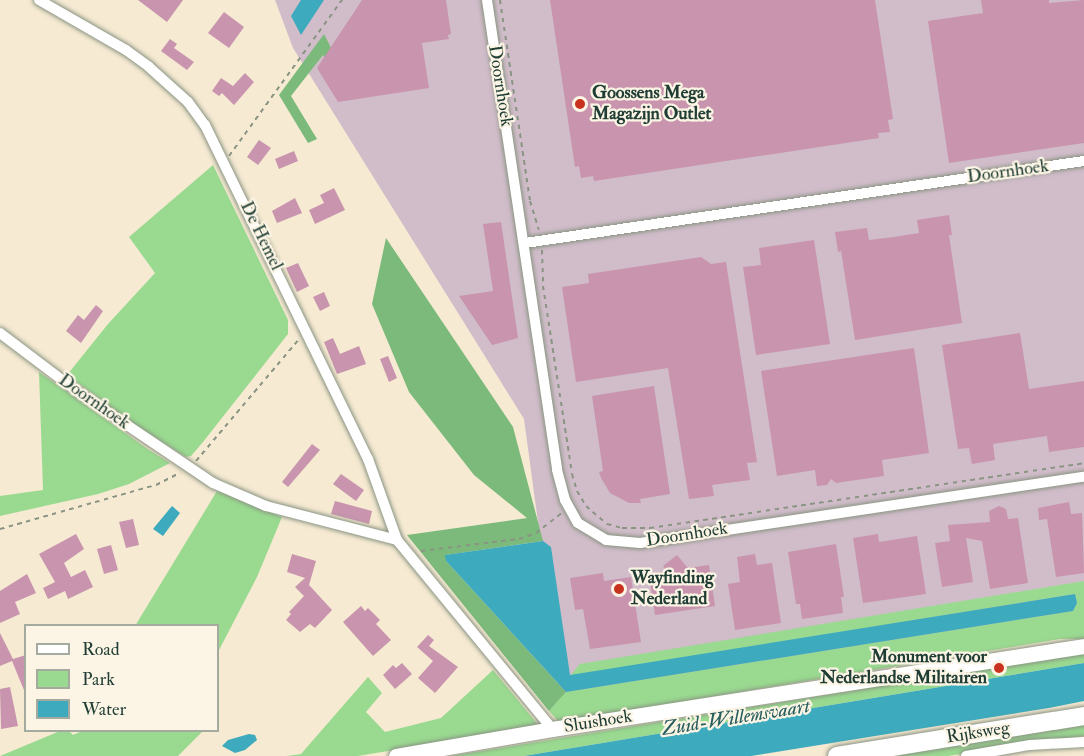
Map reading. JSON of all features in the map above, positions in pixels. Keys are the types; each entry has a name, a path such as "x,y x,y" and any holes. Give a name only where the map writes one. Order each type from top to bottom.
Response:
{"main road":[{"name":"Rijksweg","path":"837,756 1084,716"}],"street":[{"name":"De Hemel","path":"39,0 126,50 169,83 206,125 368,459 397,540"},
{"name":"Doornhoek","path":"487,0 557,470 569,507 578,523 606,540 640,543 1084,477"},
{"name":"Doornhoek","path":"525,243 1084,161"},
{"name":"Doornhoek","path":"0,333 78,392 213,483 266,506 397,540"},
{"path":"397,540 552,729"},
{"name":"Sluishoek","path":"396,756 552,729 1084,646"},
{"name":"Rijksweg","path":"966,756 1030,745 1084,742"}],"path":[{"path":"224,160 235,151 342,0"},
{"name":"Doornhoek","path":"500,0 530,201 537,219 541,241 544,262 543,286 572,474 586,506 607,524 622,528 650,528 1084,463"},
{"path":"0,529 156,485 190,468 306,330"},
{"path":"406,552 433,551 519,538 536,533 569,507"}],"shaded area":[{"path":"275,0 1084,0 1084,611 562,699 524,419 293,48"}],"green space":[{"path":"324,34 354,93 347,96 323,55 291,96 317,139 308,143 279,95"},
{"path":"213,165 288,320 288,334 203,442 191,456 186,457 134,424 67,375 108,324 155,273 129,237"},
{"path":"386,238 513,427 543,541 446,555 446,561 566,692 549,711 407,535 527,518 474,475 409,392 372,304"},
{"path":"39,372 170,463 129,484 98,494 0,516 0,496 43,490"},
{"path":"217,491 282,517 257,577 219,650 219,624 136,624"},
{"path":"1084,581 1084,639 1060,639 559,722 549,711 566,692 1073,611 1077,603 1075,594 570,676 580,664"},
{"path":"1084,653 1084,663 524,756 451,756"},
{"path":"493,670 539,726 358,756 287,756 301,754 368,677 382,693 366,712 385,732 441,718"},
{"path":"1084,720 1084,736 948,756 869,756"},
{"path":"58,732 70,732 73,735 80,732 202,732 178,756 0,756"}],"water":[{"path":"301,0 324,0 301,35 291,16"},
{"path":"172,506 180,513 163,536 153,529"},
{"path":"543,541 551,547 570,675 1075,594 1077,603 1073,611 566,692 446,561 445,555"},
{"path":"1084,663 1084,701 1049,708 751,756 524,756"},
{"path":"249,734 255,735 257,740 245,750 235,753 222,746 228,740"}],"building":[{"path":"138,0 183,0 167,22"},
{"path":"362,0 446,0 451,34 448,35 449,39 422,43 429,88 338,102 317,68"},
{"path":"550,0 875,0 893,119 888,120 890,132 878,133 879,138 594,181 593,176 581,178 579,166 575,167"},
{"path":"981,0 1049,0 1049,3 1084,0 1084,143 949,163 928,21 983,13"},
{"path":"224,12 244,27 229,48 208,33"},
{"path":"170,39 177,44 174,48 194,62 187,70 161,51"},
{"path":"245,73 254,82 234,105 222,93 219,96 212,91 221,78 233,86"},
{"path":"259,140 271,148 258,165 247,157"},
{"path":"294,151 298,161 279,169 275,159"},
{"path":"334,188 345,210 315,224 309,210 324,203 320,195"},
{"path":"295,198 302,213 277,223 272,211"},
{"path":"949,215 952,235 949,235 962,323 855,340 841,251 838,252 835,232 867,228 869,240 894,237 919,233 917,220"},
{"path":"501,222 518,338 492,345 459,296 493,291 483,224"},
{"path":"814,240 830,344 756,355 743,267 761,265 759,248"},
{"path":"701,257 711,264 726,262 757,462 747,463 750,480 712,485 714,496 689,499 668,368 576,382 562,287 589,283 588,274"},
{"path":"298,263 309,286 297,292 286,268"},
{"path":"324,292 330,306 320,311 313,297"},
{"path":"96,305 103,311 81,343 66,331 78,315 84,320"},
{"path":"1020,333 1029,389 1084,381 1084,447 1049,452 1047,436 993,444 995,460 972,464 969,448 958,449 942,345"},
{"path":"333,338 340,354 359,346 366,364 337,374 324,342"},
{"path":"914,348 929,453 882,460 884,476 836,483 831,479 827,485 817,486 815,470 777,476 761,371"},
{"path":"388,356 397,378 389,382 380,359"},
{"path":"654,386 670,494 640,499 641,503 629,503 610,493 601,478 599,472 603,471 592,396"},
{"path":"312,444 320,450 288,487 282,482"},
{"path":"341,474 364,490 356,501 333,484"},
{"path":"335,501 372,511 369,524 331,514"},
{"path":"1069,502 1071,514 1082,513 1084,573 1056,577 1047,519 1039,520 1038,508"},
{"path":"999,506 1006,509 1008,519 1018,518 1028,583 990,589 982,541 966,538 973,582 942,587 935,543 950,541 948,525 990,522 989,511"},
{"path":"133,519 139,545 126,548 119,522"},
{"path":"76,534 84,549 64,563 71,577 85,570 93,587 68,599 65,591 48,599 43,588 55,582 39,554"},
{"path":"878,534 879,542 917,536 926,594 863,603 853,538"},
{"path":"836,544 844,597 841,597 843,613 802,619 800,604 796,604 788,552"},
{"path":"111,545 118,570 104,574 97,549"},
{"path":"292,554 316,561 309,585 332,610 315,628 310,624 300,632 286,620 291,614 289,612 304,596 295,587 305,578 287,572"},
{"path":"755,554 757,565 772,563 781,623 735,630 728,584 740,582 737,557"},
{"path":"677,555 688,568 709,565 715,606 655,615 649,574 667,571 663,566"},
{"path":"603,573 604,581 631,577 641,642 590,649 583,609 575,610 570,578"},
{"path":"27,574 36,593 15,602 20,614 0,623 0,591"},
{"path":"361,606 365,611 368,608 380,620 376,624 391,640 373,656 343,622"},
{"path":"0,633 13,659 24,656 24,690 12,661 0,666"},
{"path":"428,635 434,640 429,646 458,667 435,693 418,678 433,661 417,647"},
{"path":"402,663 412,674 395,689 383,675 393,665 396,668"},
{"path":"10,687 18,726 1,729 0,689"}],"place":[{"name":"Goossens Mega Magazijn Outlet","path":"580,104"},
{"name":"Wayfinding Nederland","path":"619,589"},
{"name":"Monument voor Nederlandse Militairen","path":"999,668"}],"water label":[{"name":"Zuid-Willemsvaart","path":"736,717"}]}
